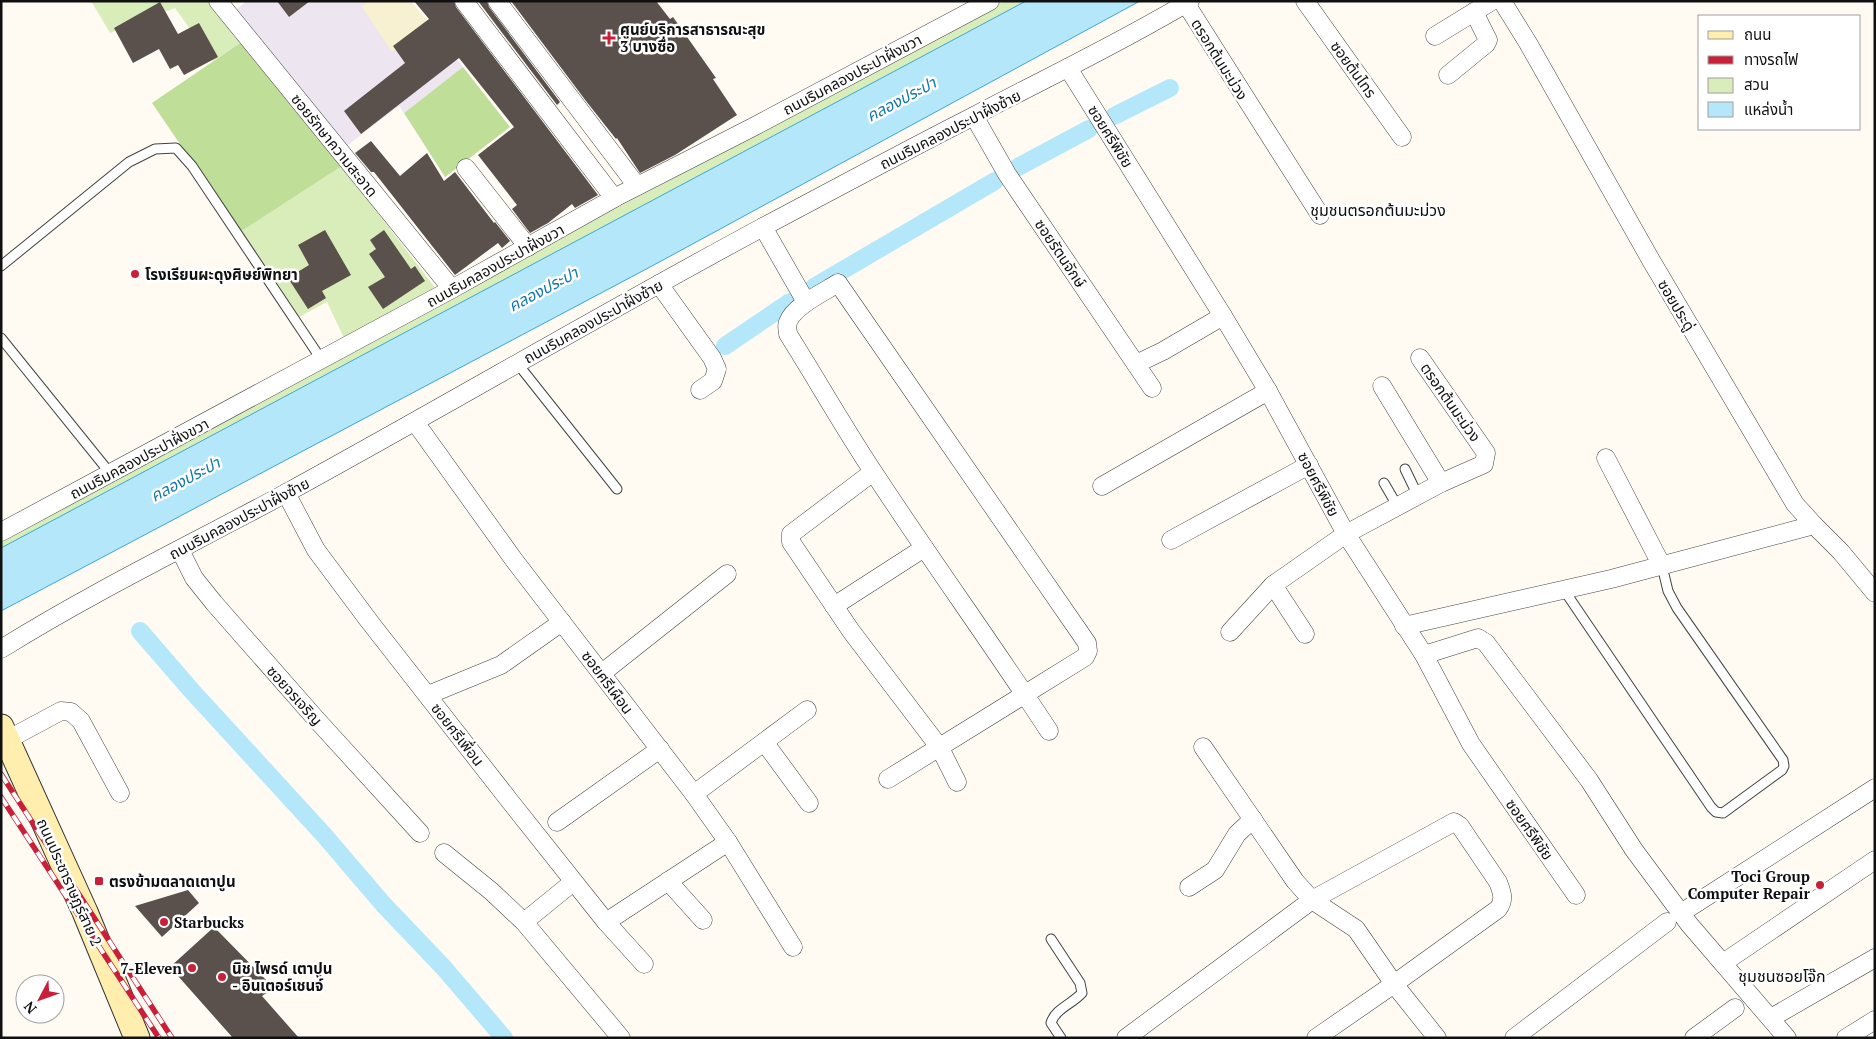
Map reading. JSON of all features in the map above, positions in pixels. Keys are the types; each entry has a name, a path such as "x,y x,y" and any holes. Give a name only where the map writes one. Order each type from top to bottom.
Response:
{"main road":[{"name":"ถนนประชาราษฎร์สาย 2","path":"4,733 84,912 137,1038"}],"street":[{"name":"ซอยรักษาความสะอาด","path":"218,1 452,289"},
{"path":"464,1 614,198"},
{"path":"498,1 638,186"},
{"name":"ถนนริมคลองประปาฝั่งขวา","path":"1,532 452,289 614,198 755,126 990,1"},
{"name":"ซอยต้นไทร","path":"1305,1 1402,137"},
{"path":"1435,36 1492,1"},
{"name":"ซอยประดู่","path":"1502,1 1528,43 1652,262 1790,496 1875,592"},
{"name":"ถนนริมคลองประปาฝั่งซ้าย","path":"1,649 107,586 180,550 286,493 658,284 1068,68 1188,2"},
{"name":"ตรอกต้นมะม่วง","path":"1188,2 1320,215"},
{"path":"1448,75 1486,44 1488,40 1474,12"},
{"name":"ซอยศรีพิชัย","path":"1068,68 1224,316 1268,391 1346,534 1424,656 1471,744 1576,895"},
{"name":"ซอยรัตนจักษ์","path":"974,116 1007,174 1152,388"},
{"path":"466,168 528,247"},
{"path":"763,227 806,302"},
{"path":"888,779 1025,695 1062,670 1085,657 1088,651 1087,643 838,283 806,302 792,315 787,324 788,334 873,472 924,548 1025,695 1049,731"},
{"path":"658,284 712,358 717,369 713,381 700,390"},
{"path":"1136,364 1163,351 1224,316"},
{"name":"ตรอกต้นมะม่วง","path":"1420,358 1486,453 1484,464 1441,483"},
{"path":"1230,632 1273,585 1346,534 1441,483 1382,386"},
{"path":"1102,486 1268,391"},
{"name":"ซอยศรีเผือน","path":"415,422 514,560 694,794 728,842 793,947"},
{"path":"1606,458 1662,566"},
{"path":"1172,540 1309,465"},
{"path":"873,472 791,534 791,542 834,606 940,748 957,782"},
{"name":"ซอยศรีเพื่อน","path":"286,493 316,550 509,800 606,922 644,964"},
{"path":"1404,626 1662,566 1814,525"},
{"path":"834,606 924,548"},
{"name":"ซอยจรเจริญ","path":"180,550 194,578 214,602 316,719 420,832"},
{"path":"602,673 727,574"},
{"path":"1273,585 1305,634"},
{"path":"428,695 501,665 562,622"},
{"path":"1424,656 1478,638 1486,643 1589,780 1674,917 1723,963 1787,1038"},
{"path":"694,794 807,710"},
{"path":"4,733 61,711 71,712 81,721 120,793"},
{"path":"765,742 809,803"},
{"path":"1203,747 1295,882 1312,900 1356,930 1394,984 1437,1038"},
{"path":"557,822 660,749"},
{"path":"1514,1038 1674,917 1875,788"},
{"path":"1189,887 1215,870 1237,834 1253,819"},
{"path":"1126,1038 1312,900 1454,822 1460,826 1498,882 1502,891 1501,905 1394,984 1316,1038"},
{"path":"606,922 728,842"},
{"path":"444,854 491,891 524,922 621,1038"},
{"path":"1723,963 1875,860"},
{"path":"668,881 703,920"},
{"path":"524,922 567,887"},
{"path":"1771,1018 1875,958"},
{"path":"1694,1038 1736,1008"},
{"path":"1846,1038 1875,1020"}],"lane":[{"path":"1,266 129,162 155,149 176,148 192,166 321,359"},
{"path":"1,338 110,473"},
{"path":"517,363 617,489"},
{"path":"1405,469 1418,496"},
{"path":"1384,483 1398,507"},
{"path":"1564,590 1711,807 1716,812 1723,814 1782,770 1783,760 1676,608 1668,591 1662,566"},
{"path":"1051,939 1080,983 1082,993 1076,1000 1054,1015 1051,1023 1061,1038"}],"shaded area":[{"path":"247,1 411,1 463,67 404,113 399,106 344,148 233,12"},
{"path":"368,1 411,1 429,24 392,52 362,7"}],"green space":[{"path":"91,1 212,1 243,41 213,61 175,8 110,33"},
{"path":"1004,1 1026,1 1,548 1,539 517,260 731,148"},
{"path":"243,41 342,166 240,232 152,103"},
{"path":"463,67 510,127 445,177 404,113"},
{"path":"342,166 436,289 344,338 327,302 299,317 240,232"}],"water":[{"name":"คลองประปา","path":"1026,1 1140,1 652,266 1,611 1,548"}],"building":[{"path":"277,1 310,1 289,17"},
{"path":"414,1 454,1 456,7 598,195 575,208 572,204 548,223 530,233 512,209 517,205 478,155 514,127 459,58 361,134 344,111 405,63 393,46 429,19"},
{"path":"478,1 487,1 489,7 560,102 557,105"},
{"path":"511,1 656,1 670,19 673,17 716,78 713,79 737,115 675,155 640,173 617,138 586,101"},
{"path":"160,2 178,34 199,23 218,57 184,75 178,65 170,69 159,49 133,63 114,28"},
{"path":"371,141 400,176 427,153 444,181 455,172 510,241 502,248 498,243 455,275 374,172 371,172 355,153"},
{"path":"325,230 351,275 322,291 326,298 308,309 288,278 309,265 298,245"},
{"path":"384,230 411,269 415,266 425,281 383,309 368,287 385,277 369,254 376,249 370,240"},
{"name":"Starbucks","path":"188,890 199,903 162,937 135,906"},
{"name":"นิช ไพรด์ เตาปูน - อินเตอร์เชนจ์","path":"214,927 274,988 262,996 299,1038 233,1038 170,967"}],"waterway":[{"path":"1114,116 1170,88"},
{"path":"1018,167 1089,129"},
{"path":"814,287 995,181"},
{"path":"725,346 790,302"},
{"path":"140,631 191,690 324,835 383,904 444,968 504,1038"}],"railway":[{"path":"1,774 172,1038"},
{"path":"1,797 159,1038"}],"place":[{"name":"ศูนย์บริการสาธารณะสุข 3 บางซื่อ","path":"609,38"},
{"name":"โรงเรียนผะดุงศิษย์พิทยา","path":"135,274"},
{"name":"ตรงข้ามตลาดเตาปูน","path":"99,881"},
{"name":"Toci Group Computer Repair","path":"1820,885"},
{"name":"Starbucks","path":"164,922"},
{"name":"7-Eleven","path":"192,968"},
{"name":"นิช ไพรด์ เตาปูน - อินเตอร์เชนจ์","path":"222,977"}],"district":[{"name":"ชุมชนตรอกต้นมะม่วง","path":"1378,210"},
{"name":"ชุมชนซอยโจ๊ก","path":"1782,976"}]}
